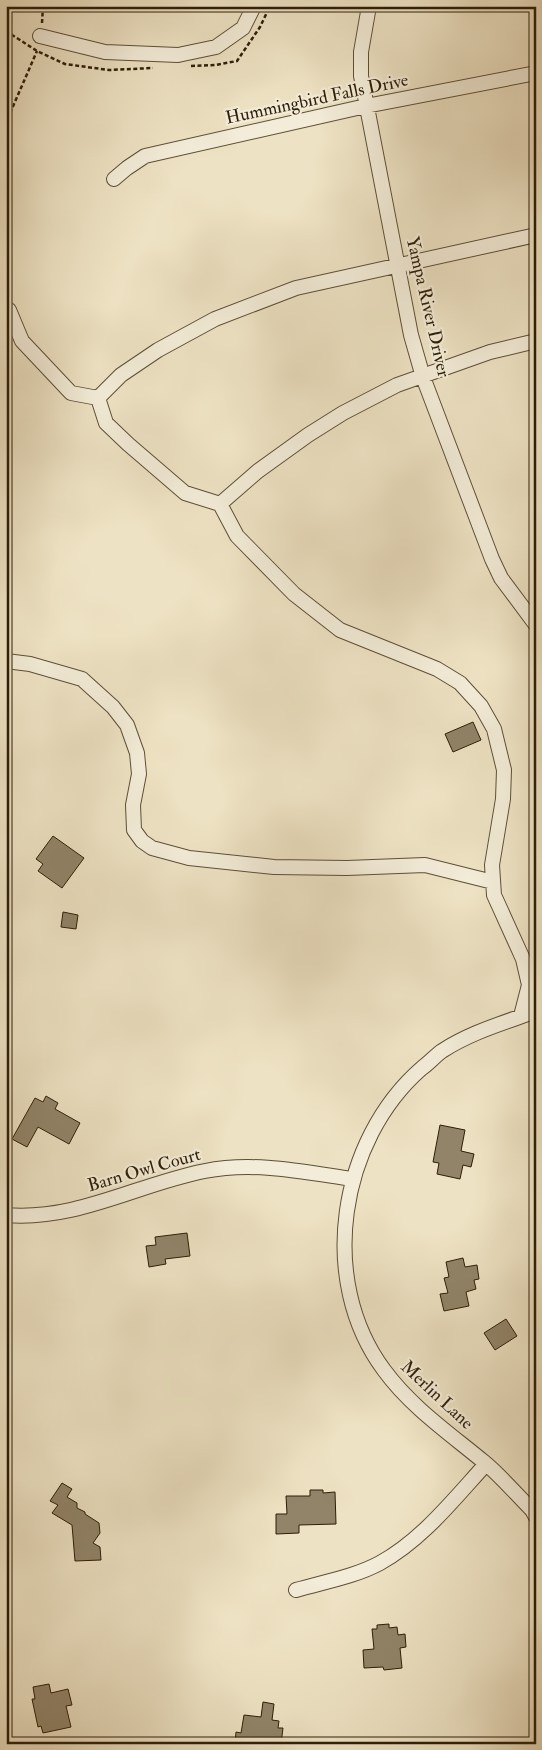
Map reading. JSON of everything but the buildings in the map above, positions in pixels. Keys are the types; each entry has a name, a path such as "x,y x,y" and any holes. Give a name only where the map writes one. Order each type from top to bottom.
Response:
{"street":[{"path":"40,36 105,52 178,55 216,48 243,28 254,6"},
{"name":"Yampa River Driver","path":"369,6 361,52 361,76 397,265 423,377 492,559 501,578 536,625"},
{"name":"Hummingbird Falls Drive","path":"114,179 145,156 366,106 536,73"},
{"path":"98,398 121,375 158,350 215,319 296,288 536,235"},
{"path":"9,310 22,341 71,393 98,398"},
{"path":"220,504 258,471 308,435 343,413 397,385 490,352 536,341"},
{"path":"98,398 106,423 184,493 220,504 237,536 294,594 340,630 437,669 453,678 481,706 494,729 504,770 504,799 492,865 493,882 494,896 523,958 529,984 521,1016"},
{"path":"6,661 30,664 82,678 113,707 127,725 137,753 139,774 133,804 134,830 142,841 152,848 189,858 274,867 347,868 425,865 493,882"},
{"name":"Merlin Lane","path":"536,1011 462,1040 441,1052 414,1076 382,1114 373,1129 352,1179 344,1229 345,1258 353,1303 364,1335 380,1364 418,1408 486,1464 532,1510 536,1517"},
{"name":"Barn Owl Court","path":"6,1215 51,1214 81,1208 184,1176 222,1169 243,1167 283,1169 352,1179"},
{"path":"296,1590 361,1571 379,1564 399,1551 424,1531 486,1464"}],"path":[{"path":"6,118 11,111 37,51 44,6"}]}
